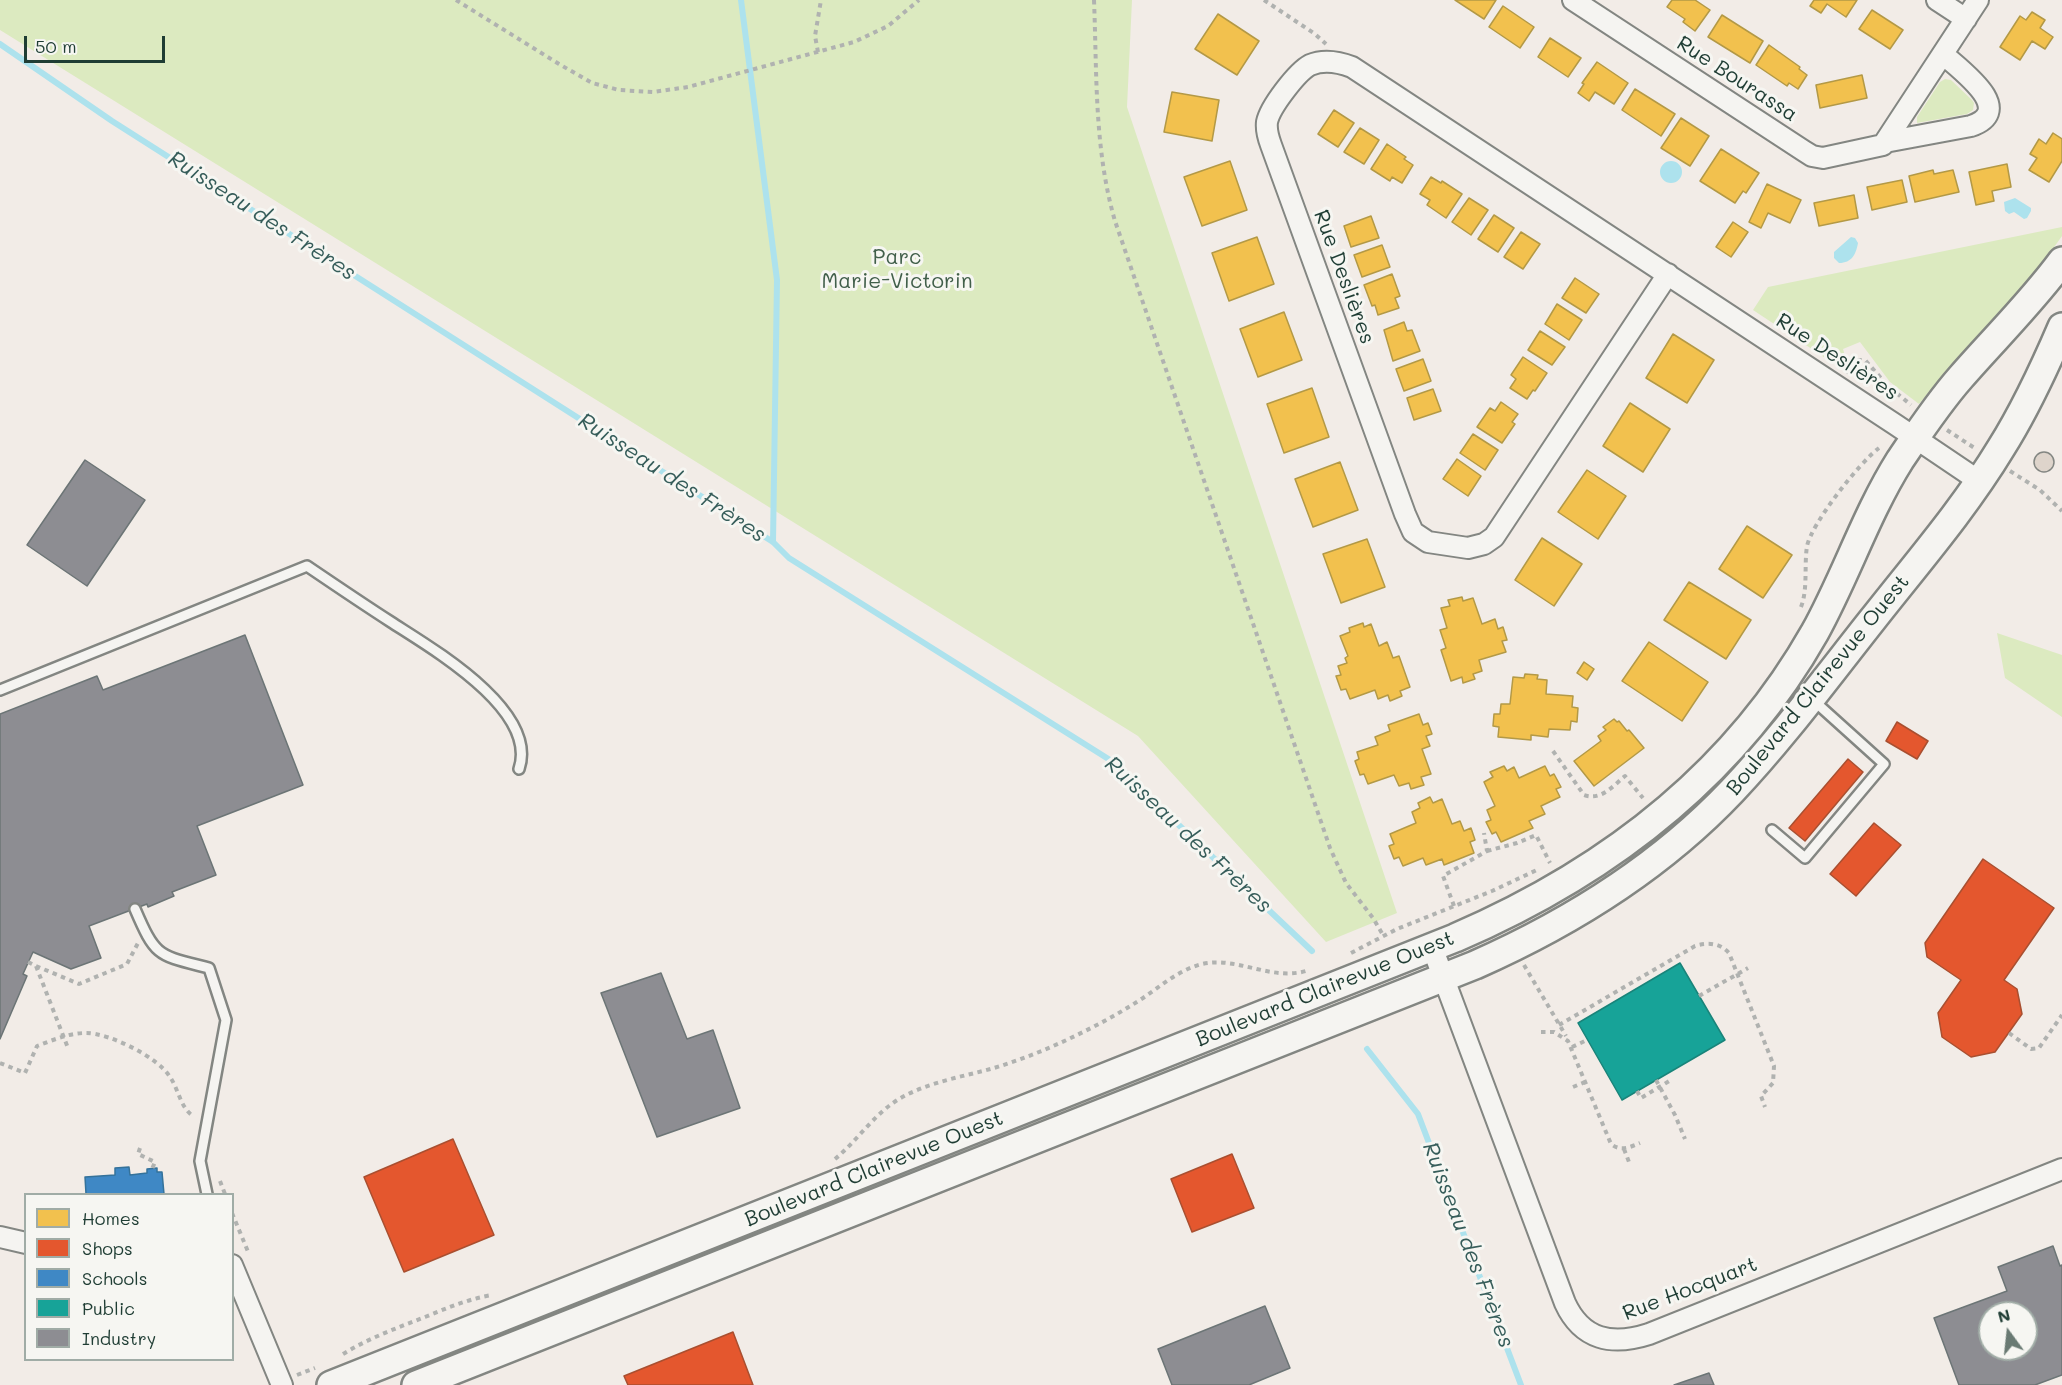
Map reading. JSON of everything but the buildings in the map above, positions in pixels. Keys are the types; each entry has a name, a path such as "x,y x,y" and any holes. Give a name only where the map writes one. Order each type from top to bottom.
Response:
{"street":[{"name":"Rue Bourassa","path":"1573,0 1812,156 1829,157 1880,146 1885,142 1979,123 1988,107 1985,94 1943,54"},
{"path":"1937,0 1966,19"},
{"path":"1885,142 1978,0"},
{"name":"Rue Deslières","path":"1668,274 1494,537 1485,544 1468,548 1433,543 1418,537 1410,527 1405,514 1267,134 1267,123 1271,112 1301,72 1311,65 1324,62 1342,63 1352,67 1668,274 1979,481"},
{"name":"Boulevard Clairevue Ouest","path":"324,1376 581,1286 1432,947 1502,917 1547,894 1595,865 1667,811 1715,766 1765,708 1804,650 1831,600 1872,511 1899,462 1960,378 2029,304 2062,261"},
{"name":"Boulevard Clairevue Ouest","path":"416,1385 1444,977 1519,945 1591,905 1670,848 1730,793 1768,751 1937,538 1979,481 2024,410 2062,327"},
{"path":"1715,766 1730,793"},
{"name":"Rue Hocquart","path":"1432,947 1565,1303 1577,1323 1590,1333 1605,1338 1628,1340 1648,1334 2062,1169"},
{"path":"1120,1071 1132,1101"},
{"path":"0,1237 24,1243"},
{"path":"234,1270 281,1382"},
{"path":"581,1286 592,1315"}],"lane":[{"path":"0,690 307,566 463,669 491,695 512,724 519,741 523,758 519,769"},
{"path":"1772,830 1805,858 1884,764 1810,698"},
{"path":"135,909 146,935 157,950 169,958 209,968 226,1020 200,1161 207,1193"}],"path":[{"path":"456,0 575,74 604,87 636,92 672,91 854,42 880,31 919,0"},
{"path":"818,52 815,36 820,0"},
{"path":"1094,0 1099,143 1105,184 1115,221 1330,849 1346,883 1383,935"},
{"path":"1263,0 1315,34 1352,67"},
{"path":"1839,387 1852,363 1858,359 1865,360 1888,386 1916,410"},
{"path":"1940,425 1983,453"},
{"path":"1799,612 1803,597 1807,547 1812,531 1868,459 1887,444"},
{"path":"2005,468 2040,490 2062,511"},
{"path":"1553,751 1584,795 1594,797 1600,795 1625,776 1643,798"},
{"path":"1637,803 1648,793"},
{"path":"1484,833 1487,851"},
{"path":"1454,906 1443,876 1487,851 1536,835 1550,863"},
{"name":"Boulevard Clairevue Ouest","path":"1347,955 1383,935 1492,891 1558,858"},
{"path":"28,962 79,984 128,964 138,942"},
{"path":"1559,1025 1701,945 1713,944 1726,949 1774,1066 1773,1083 1761,1096 1765,1107"},
{"path":"1520,959 1572,1047 1608,1140 1614,1147 1624,1149 1641,1143"},
{"name":"Boulevard Clairevue Ouest","path":"828,1163 852,1144 888,1107 902,1097 933,1085 1017,1060 1072,1037 1124,1011 1188,969 1221,962 1293,974 1316,968"},
{"path":"36,966 68,1048"},
{"path":"1699,996 1748,968"},
{"path":"2009,1033 2031,1049 2039,1048 2062,1015"},
{"path":"1541,1032 1554,1032 1568,1041"},
{"path":"0,1063 25,1074 37,1046 63,1037 90,1034 115,1041 153,1058 170,1075 186,1111 193,1116"},
{"path":"1572,1047 1587,1040"},
{"path":"1656,1080 1685,1139"},
{"path":"1637,1091 1641,1098 1671,1080"},
{"path":"1573,1087 1585,1082"},
{"path":"140,1148 138,1154 155,1162 152,1169"},
{"path":"1624,1149 1629,1162"},
{"path":"218,1175 225,1193"},
{"path":"338,1357 389,1331 471,1299 494,1295"},
{"path":"281,1382 324,1376"}],"green space":[{"name":"Parc Marie-Victorin","path":"0,0 1132,0 1127,107 1397,913 1326,942 1138,736 0,30"},
{"path":"1945,79 1951,80 1972,100 1973,110 1967,114 1917,123 1917,117 1940,82"},
{"path":"2062,227 2062,236 2029,280 1919,404 1890,382 1860,342 1843,349 1845,356 1842,369 1753,310 1768,287"},
{"path":"1997,633 2062,655 2062,717 2005,678"}],"water":[{"path":"1671,161 1679,164 1682,172 1679,180 1671,183 1663,180 1660,172 1663,164"},
{"path":"2015,198 2031,208 2027,218 2024,219 2014,212 2009,214 2005,211 2004,202"},
{"path":"1851,237 1855,238 1858,243 1855,254 1850,260 1839,263 1834,258 1834,252"}],"waterway":[{"path":"741,0 777,280 773,542"},
{"name":"Ruisseau des Frères","path":"0,44 112,121 773,542 789,558 1110,760 1312,951"},
{"name":"Ruisseau des Frères","path":"1367,1049 1418,1114 1521,1385"}]}
